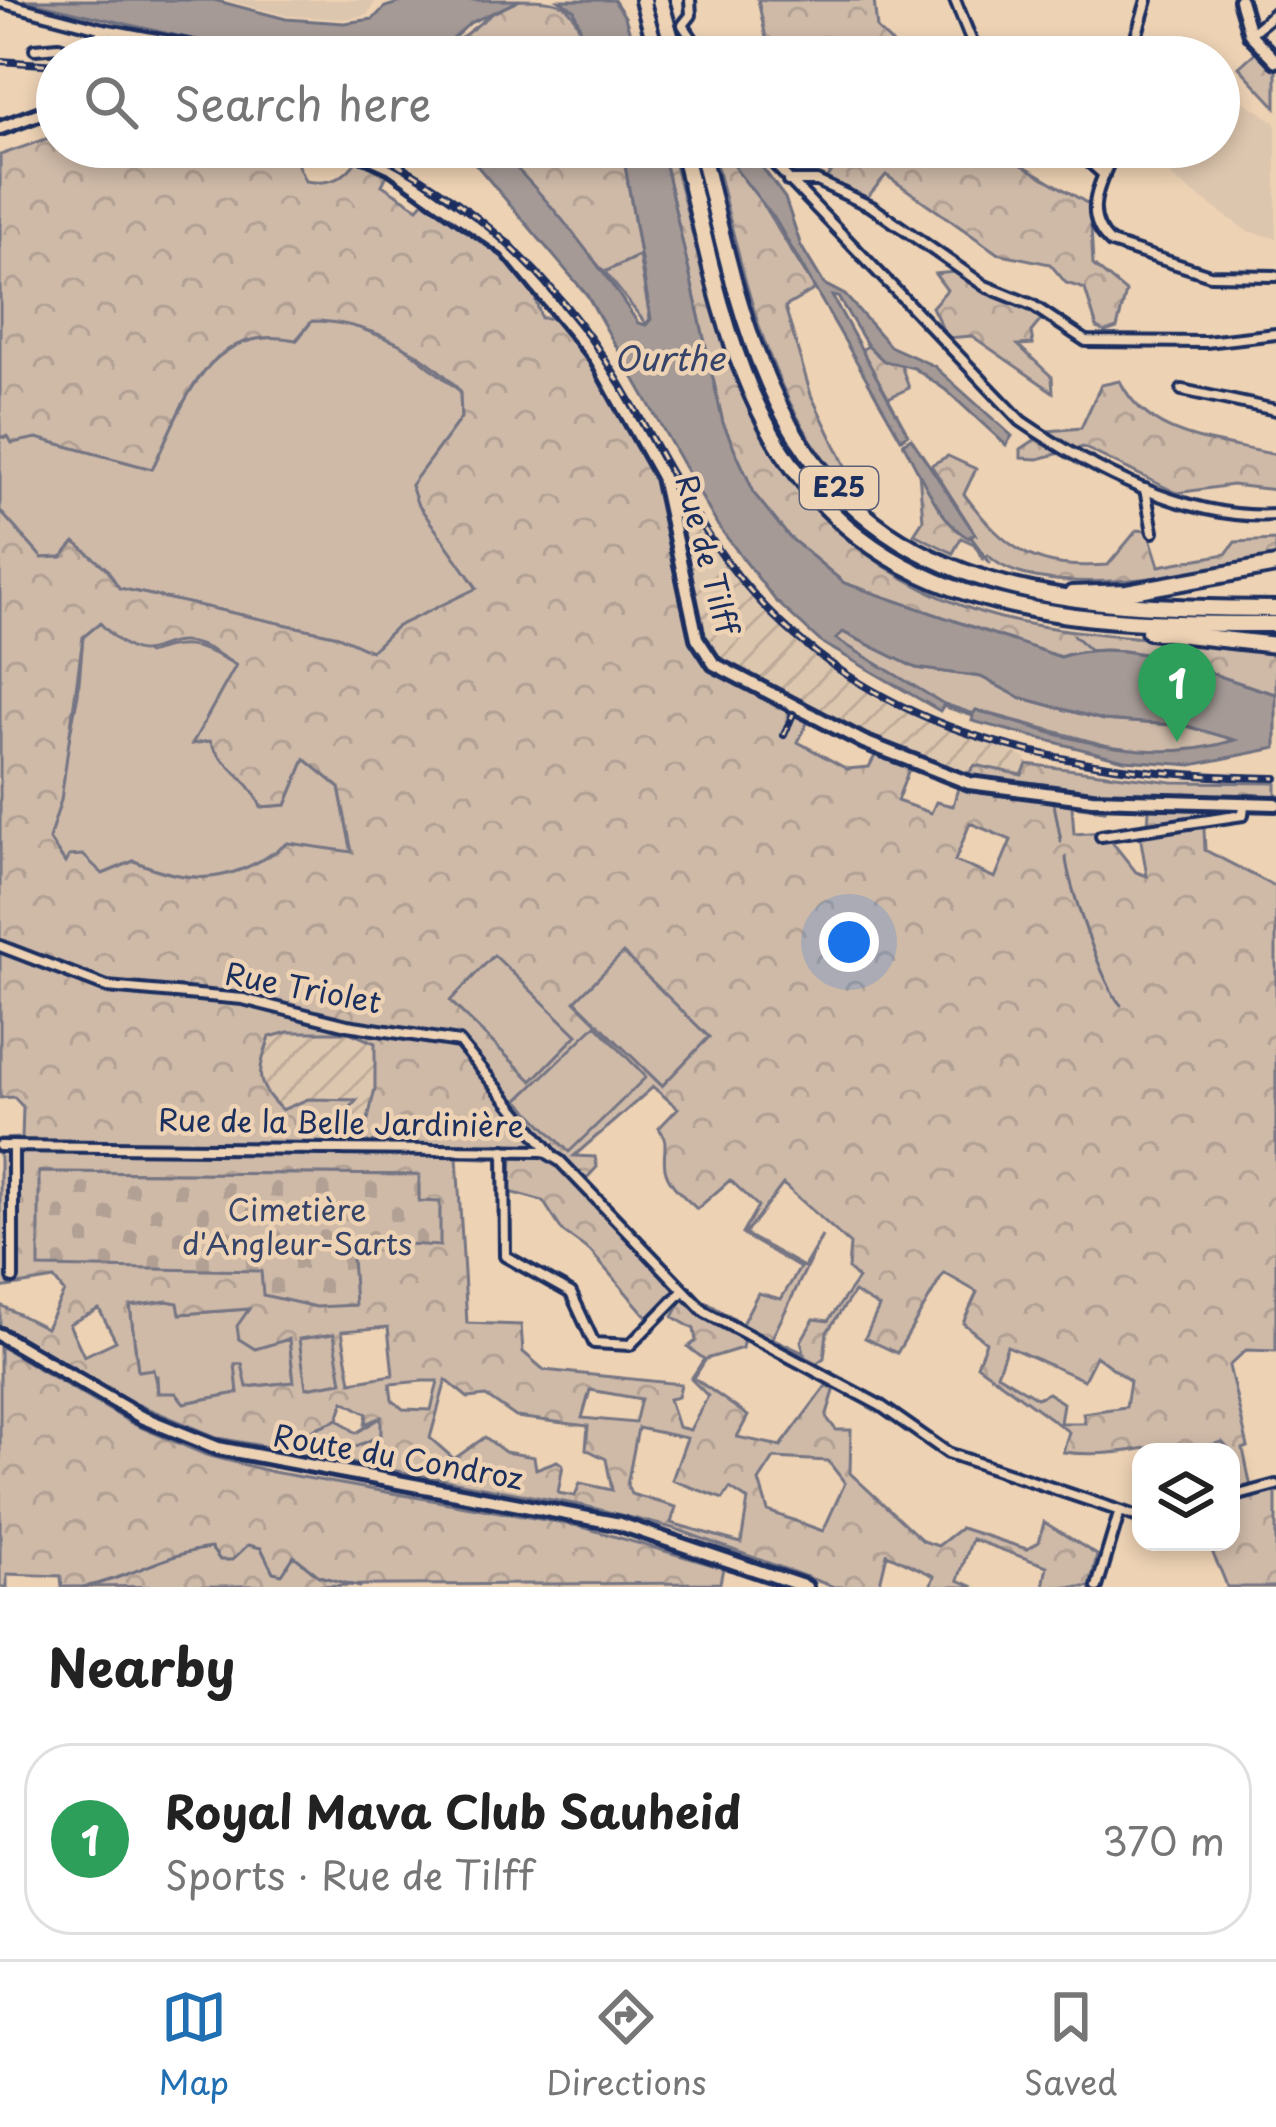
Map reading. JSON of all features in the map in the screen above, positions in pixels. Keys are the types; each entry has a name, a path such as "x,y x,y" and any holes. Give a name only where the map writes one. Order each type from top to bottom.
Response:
{"highway":[{"path":"643,0 653,36"},
{"path":"660,0 670,36"},
{"name":"E25","path":"687,168 724,311 750,389 772,435 826,502 894,559 954,590 1036,614 1121,623 1276,624"},
{"name":"E25","path":"706,168 755,350 804,446 859,508 907,544 961,572 1049,597 1111,606 1276,609"},
{"path":"1049,597 1205,579 1276,565"},
{"path":"1121,623 1156,633 1276,645"}],"main road":[{"path":"1240,0 1250,34 1276,61"},
{"path":"0,128 36,115"},
{"name":"Rue de Tilff","path":"392,168 507,250 595,357 662,477 697,638 714,664 864,742 969,782 1092,799 1276,804"},
{"name":"Route du Condroz","path":"0,1335 141,1417 218,1448 620,1524 806,1587"}],"street":[{"path":"690,0 691,15 683,25 690,36"},
{"path":"955,0 970,36"},
{"path":"1136,36 1147,0"},
{"path":"0,2 140,36"},
{"path":"1250,34 1274,19"},
{"path":"99,36 103,29"},
{"path":"777,168 1021,421 1054,444 1201,508 1276,515"},
{"path":"1096,168 1103,175"},
{"path":"1106,168 1093,220 1111,243 1210,274 1276,275"},
{"path":"788,181 818,181 872,207 985,286 1032,305 1086,341 1214,342 1276,334"},
{"path":"1182,390 1276,410"},
{"path":"1145,487 1153,532"},
{"path":"1101,836 1243,815 1244,805"},
{"name":"Rue Triolet","path":"0,946 107,987 243,998 347,1024 459,1042 551,1154"},
{"name":"Rue de la Belle Jardinière","path":"0,1146 551,1154 705,1312 881,1406 948,1453 1132,1516"},
{"path":"13,1146 13,1278"},
{"path":"504,1150 505,1256 571,1293 594,1343 630,1345 683,1291"},
{"path":"1240,1495 1276,1485"},
{"path":"1097,1587 1119,1514"}],"shaded area":[{"path":"226,0 376,0 367,15 345,19 288,16"},
{"path":"1240,98 1276,123 1276,238 1247,231 1171,177 1176,168 1240,168"},
{"path":"682,499 737,579 814,653 908,711 1027,758 1021,774 973,762 965,777 865,737 716,663 705,651 672,509"},
{"path":"288,1032 350,1032 375,1043 375,1088 363,1143 334,1139 335,1126 356,1106 308,1099 282,1110 261,1091 256,1076 270,1037"}],"green space":[{"path":"520,0 553,2 569,10 582,36 463,36"},
{"path":"758,0 874,0 877,29 884,36 766,36"},
{"path":"1258,50 1276,65 1276,107 1240,68"},
{"path":"36,142 36,168 299,168 305,181 314,182 342,176 350,168 375,168 387,175 382,185 418,208 427,198 505,253 540,291 535,298 541,318 562,318 599,367 657,479 689,639 710,669 809,719 798,742 847,769 869,767 876,754 959,787 975,765 1022,775 1027,764 1172,782 1276,783 1276,806 1203,809 1205,850 1276,887 1276,1351 1246,1350 1229,1366 1248,1447 1243,1449 1253,1497 1276,1491 1276,1587 1227,1587 1212,1551 1240,1551 1240,1443 1132,1443 1132,1450 1063,1452 1069,1432 977,1365 986,1342 963,1323 977,1292 944,1273 897,1353 865,1338 879,1307 854,1292 827,1332 824,1358 817,1363 746,1328 742,1348 706,1359 694,1378 748,1416 737,1437 781,1446 828,1383 835,1388 826,1417 836,1430 851,1430 850,1473 923,1541 938,1546 961,1528 1027,1549 1039,1542 1044,1522 1097,1555 1091,1582 1105,1587 1043,1587 1047,1566 972,1539 958,1580 974,1587 930,1587 934,1576 887,1554 879,1587 834,1587 676,1529 585,1506 219,1438 134,1403 0,1325 0,1305 46,1328 64,1292 54,1279 0,1288 0,1139 22,1138 23,1107 14,1097 0,1098 0,511 42,558 62,557 75,542 107,569 119,588 338,636 371,651 396,627 477,588 417,503 411,485 461,418 460,391 429,363 373,332 312,321 296,340 266,338 240,343 220,356 188,394 152,469 37,438 12,443 8,436 0,437 0,155","holes":["100,623 131,649 186,642 236,665 192,744 210,741 261,807 286,805 305,759 339,787 352,852 288,843 250,866 213,877 176,875 134,861 103,874 83,855 69,856 65,863 49,839 61,800 83,637","909,769 958,788 953,806 936,802 931,813 897,801","1107,803 1149,809 1148,827 1139,829 1147,876 1136,872 1104,832 1074,834 1072,806 1105,810","970,823 1011,840 995,878 955,861","623,953 709,1037 662,1086 575,1001","494,955 577,1035 532,1081 450,1001","596,1025 646,1077 569,1152 518,1100","288,1032 349,1032 375,1043 375,1088 363,1142 334,1139 335,1126 357,1100 308,1099 282,1110 266,1092 261,1076 270,1037","653,1087 678,1108 659,1128 665,1143 665,1168 673,1185 697,1209 730,1180 758,1206 742,1234 800,1268 781,1299 758,1293 742,1324 691,1293 586,1179 597,1167 595,1157 574,1156","457,1157 512,1159 510,1192 543,1201 563,1232 590,1251 648,1318 670,1294 681,1302 673,1317 694,1329 696,1341 688,1347 704,1359 691,1379 708,1396 690,1430 678,1427 669,1399 678,1397 681,1384 544,1370 523,1352 521,1325 467,1323","39,1172 418,1175 419,1201 351,1241 354,1305 264,1295 262,1271","783,1184 850,1244 848,1269 858,1279 828,1321 814,1319 801,1341 804,1353 772,1338 822,1236 804,1267 745,1234","167,1301 178,1303 180,1314 249,1309 237,1326 239,1339 255,1349 289,1339 294,1382 247,1387 242,1364 235,1364 238,1393 184,1403 176,1393 158,1393 153,1369 138,1371 130,1306","99,1309 116,1341 84,1356 69,1324","388,1327 393,1375 351,1382 342,1331","334,1334 342,1382 306,1388 299,1339","1007,1346 1084,1380 1096,1356 1130,1381 1126,1407 1083,1413 1085,1423 1060,1423 1063,1403 1048,1393 1037,1398 997,1374","446,1380 468,1398 486,1396 516,1417 588,1426 586,1449 606,1459 612,1490 580,1483 575,1496 558,1493 563,1465 557,1461 536,1469 534,1457 505,1452 485,1437 454,1459 430,1438","438,1381 431,1410 403,1409 392,1400 390,1384","590,1390 641,1399 635,1423 582,1418","344,1401 367,1414 365,1424 381,1417 381,1435 340,1450 299,1435 338,1419","638,1428 687,1438 672,1480 723,1499 730,1488 748,1500 741,1543 671,1523 676,1507 631,1494 627,1485","774,1458 828,1461 845,1483 823,1531 768,1511 759,1481"]},
{"path":"513,168 626,168 640,255 604,272"},
{"path":"666,168 675,168 714,317 754,420 783,468 820,513 867,554 941,597 1023,623 1276,654 1276,694 1141,653 1087,651 1060,657 844,583 789,537 755,495 723,423"},
{"path":"717,168 740,168 815,289 785,307 811,395 862,501 829,466 802,426 781,383 748,289"},
{"path":"836,168 1027,168 1090,205 1093,265 1126,292 1117,328 1105,332 1097,328 1085,289 1066,283 1050,264 997,253 886,175 866,199 823,181"},
{"path":"639,256 650,319 646,324 605,272"},
{"path":"964,271 1046,314 1031,332 1033,344 1018,345 1052,377 1053,392 972,336 947,338 932,307 947,290 935,274"},
{"path":"334,318 401,344 460,391 461,418 411,486 477,589 396,627 371,651 338,636 119,588 107,569 62,557 42,558 0,511 0,437 37,438 152,469 188,394 220,356 241,343 266,338 297,340 312,321"},
{"path":"868,346 884,361 901,365 909,388 888,398 861,350"},
{"path":"1120,381 1148,416 1166,427 1276,455 1276,490 1232,485 1177,493 1083,447 1038,459 1021,458 1021,449 1048,431 1081,428 1101,385"},
{"path":"948,456 976,469 964,494 980,514 1009,543 1042,560 1108,565 1137,530 1148,531 1159,566 1226,554 1235,542 1276,540 1276,559 1170,576 1083,581 1011,570 988,555 983,559 974,544 961,538 953,553 914,534 923,520 919,472 956,529 975,534 931,465"},
{"path":"100,623 148,654 172,646 193,647 236,665 210,740 215,750 250,787 261,807 286,805 305,759 339,787 352,853 288,843 250,866 213,877 176,875 134,861 103,874 66,864 49,839 78,694 83,637"},
{"path":"842,632 916,668 981,677 1019,697 1103,720 1187,726 1237,740 1183,755 1130,752 976,710 974,714 943,704 835,639"},
{"path":"623,952 709,1037 662,1086 575,1001"},
{"path":"494,954 577,1035 532,1081 449,1000"},
{"path":"596,1024 647,1077 569,1153 518,1100"},
{"name":"Cimetière d'Angleur-Sarts","path":"39,1172 419,1175 419,1201 440,1202 440,1246 351,1241 355,1305 316,1307 263,1295 261,1271 39,1267"},
{"path":"179,1303 181,1314 250,1309 239,1338 289,1338 294,1382 246,1387 242,1364 236,1364 238,1393 184,1403 158,1394 157,1376 138,1371 130,1306"},
{"path":"335,1333 342,1382 306,1388 298,1339"},
{"path":"0,1346 133,1424 206,1455 273,1472 579,1526 723,1568 720,1583 62,1587 61,1576 7,1574 7,1587 0,1587"},
{"path":"382,1417 381,1435 348,1449 332,1448 298,1434 338,1419 356,1433"}],"water":[{"path":"23,0 214,0 286,19 344,23 373,19 385,7 408,0 520,0 470,23 456,36 178,36"},
{"path":"559,0 614,0 631,36 583,36 574,10"},
{"name":"Ourthe","path":"479,168 515,168 571,231 638,323 646,325 651,319 626,168 666,168 723,423 755,495 789,537 844,583 1060,657 1087,651 1141,654 1276,694 1276,748 1192,765 1124,760 972,721 973,716 943,706 940,711 821,642 775,600 718,526 587,295","holes":["843,632 916,668 981,677 1019,697 1103,720 1187,726 1235,740 1202,748 1137,750 1072,738 976,710 973,714 944,704 836,639"]},
{"path":"763,168 785,198 801,246 824,284 845,295 890,346 934,366 1012,436 1006,445 914,368 884,361 868,346 838,297 832,296 908,434 901,439 775,219 737,171"},
{"path":"911,438 975,534 969,538 931,496 903,443"}],"waterway":[{"path":"970,536 990,563"},
{"path":"1073,635 1090,650"},
{"path":"1054,804 1061,841"},
{"path":"1066,857 1087,934 1121,1005"},
{"path":"83,1587 194,1551 211,1548 220,1560 232,1560 248,1545 261,1548 273,1572 282,1574 294,1556 319,1576 360,1587"}],"railway":[{"path":"0,61 36,64"},
{"path":"405,168 507,243 566,306 616,377 713,542 766,607 825,660 891,701 962,731 1037,753 1115,767 1276,778"},
{"path":"784,735 793,714"}],"place":[{"name":"Royal Mava Club Sauheid","path":"1177,742"}]}
